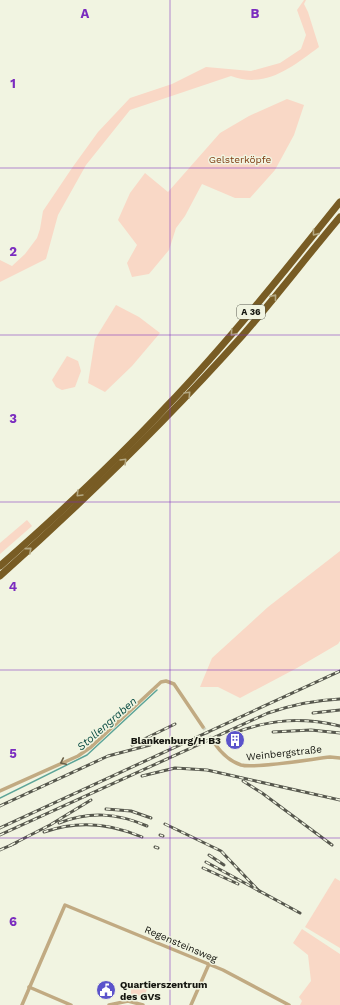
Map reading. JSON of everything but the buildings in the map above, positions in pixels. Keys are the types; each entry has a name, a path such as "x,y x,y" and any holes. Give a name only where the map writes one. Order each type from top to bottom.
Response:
{"highway":[{"name":"A 36","path":"0,566 68,506 166,408 250,314 340,202"},
{"name":"A 36","path":"0,576 73,510 162,422 243,335 340,217"}],"street":[{"path":"0,791 78,756 91,747 157,684 166,681 170,682 203,727"},
{"name":"Weinbergstraße","path":"215,744 227,758 234,762 248,766 330,756 340,758"},
{"name":"Regensteinsweg","path":"30,988 65,904 209,964 255,986 289,1005"},
{"path":"191,1005 209,964"},
{"path":"22,1005 30,988 71,1005"},
{"path":"109,1005 128,1001 143,1005"}],"green space":[{"path":"304,0 306,0 304,4 319,47 289,68 267,78 256,80 231,76 130,110 86,165 58,215 46,259 0,282 0,260 12,266 25,254 37,238 43,211 98,132 130,98 172,84 206,67 251,71 280,63 301,49 306,35 297,10"},
{"name":"Gelsterköpfe","path":"287,99 304,105 294,135 275,170 250,198 235,198 202,184 185,216 176,228 169,250 149,274 132,277 127,263 137,245 118,220 130,193 145,173 168,192 220,133 249,116"},
{"path":"116,305 139,317 160,333 132,366 105,392 88,383 95,339"},
{"path":"67,356 78,361 81,371 75,387 62,390 56,387 52,380"},
{"path":"27,520 32,526 0,554 0,543"},
{"path":"340,551 340,641 338,644 297,668 240,698 218,687 200,687 212,658 268,607"},
{"path":"335,878 340,881 340,948 305,927"},
{"path":"302,929 340,954 340,1005 300,1005 302,1001 299,997 311,981 308,955 293,943"},
{"path":"142,981 149,984 144,997 131,994 131,989 139,989"}],"waterway":[{"name":"Stollengraben","path":"0,798 87,755 157,690"}],"tunnel":[{"path":"203,727 215,744"}],"railway":[{"path":"0,828 340,671"},
{"path":"0,835 268,713 304,703 340,699"},
{"path":"313,713 340,710"},
{"path":"234,733 274,722 287,721 313,721 340,726"},
{"path":"132,745 175,724"},
{"path":"273,732 311,730 340,733"},
{"path":"0,806 108,756 150,745"},
{"path":"142,776 175,768 207,770 340,800"},
{"path":"243,781 262,793 332,845"},
{"path":"11,845 50,825 91,800"},
{"path":"106,809 131,811 151,818"},
{"path":"59,823 70,819 93,815 103,815 125,818 147,826"},
{"path":"165,824 221,851 259,891"},
{"path":"44,832 69,826 94,825 106,826 130,832 142,837"},
{"path":"0,850 16,843"},
{"path":"209,855 224,865"},
{"path":"206,862 300,913"},
{"path":"203,868 238,884"}],"place":[{"name":"Blankenburg/H B3","path":"235,740"},
{"name":"Quartierszentrum des GVS","path":"106,990"}]}
